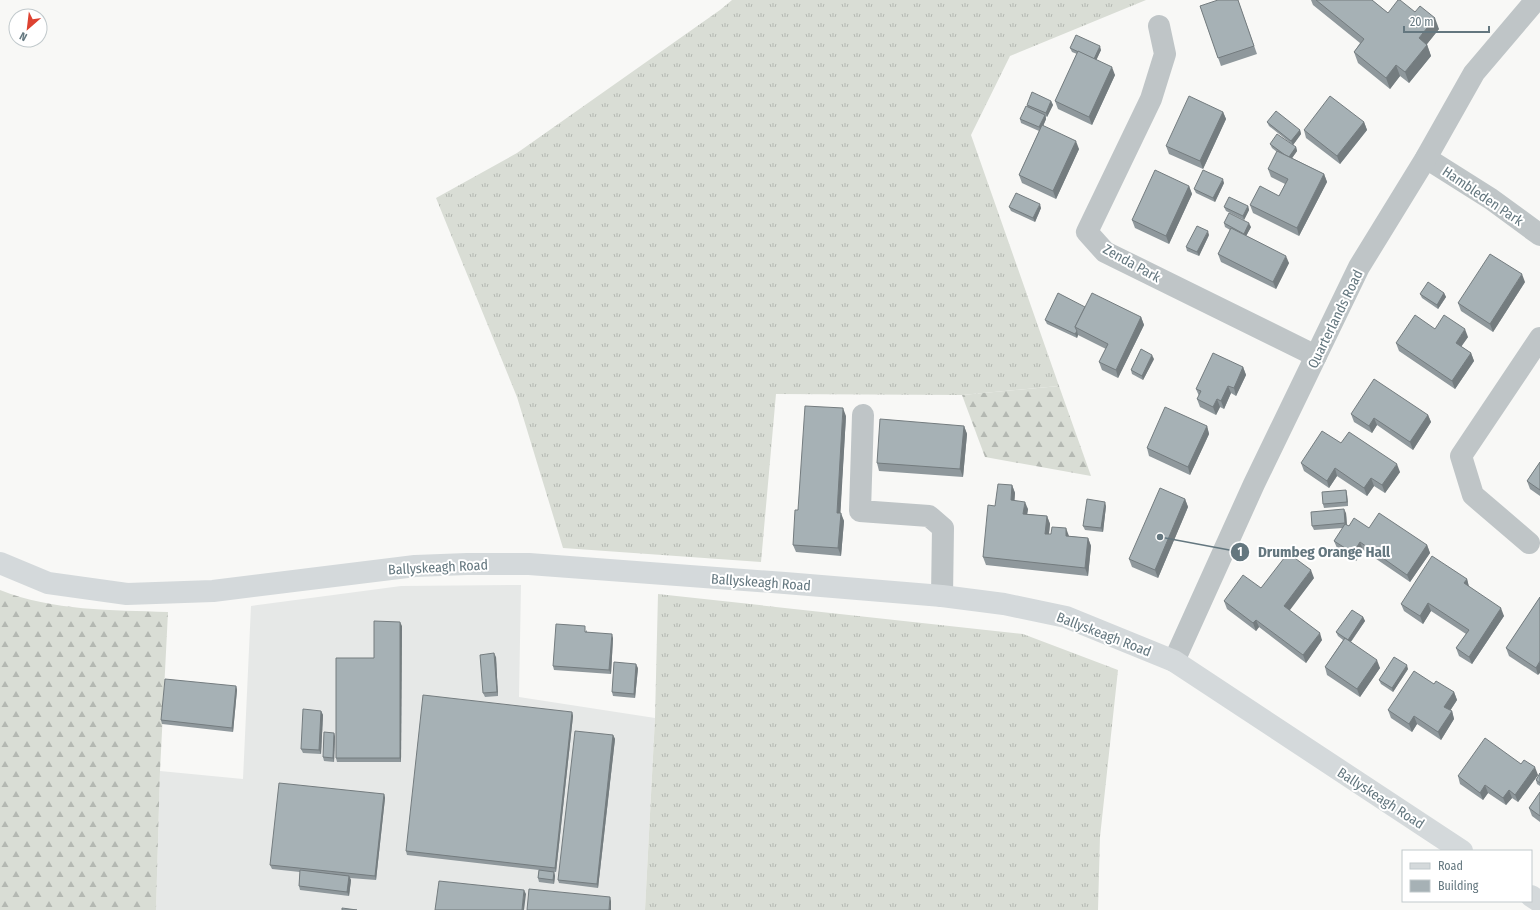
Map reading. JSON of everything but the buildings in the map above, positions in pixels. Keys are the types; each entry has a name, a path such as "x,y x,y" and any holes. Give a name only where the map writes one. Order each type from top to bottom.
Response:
{"main road":[{"name":"Ballyskeagh Road","path":"0,563 48,583 127,594 213,591 415,566 529,564 942,596 1004,604 1066,617 1174,661 1460,850"}],"street":[{"name":"Quarterlands Road","path":"1174,661 1254,484 1359,267 1426,158 1474,73 1536,0"},
{"name":"Zenda Park","path":"1159,26 1164,54 1151,99 1087,232 1105,252 1316,356"},
{"name":"Hambleden Park","path":"1426,158 1491,199 1540,235"},
{"path":"1530,543 1473,495 1461,456 1540,338"},
{"path":"863,415 860,511 929,516 943,528 942,596"}],"shaded area":[{"path":"521,585 519,697 655,718 645,910 156,910 160,771 243,779 251,606 401,586"}],"green space":[{"path":"732,0 1146,0 1010,56 971,135 1059,386 962,395 776,394 761,562 563,548 517,397 436,198 517,153"},
{"path":"1059,386 1091,476 985,457 962,395"},
{"path":"0,590 20,597 62,606 104,610 168,612 160,771 156,910 0,910"},
{"path":"658,594 1023,634 1118,670 1100,837 1098,910 645,910 655,718"}],"place":[{"name":"Drumbeg Orange Hall","path":"1160,537"}]}
